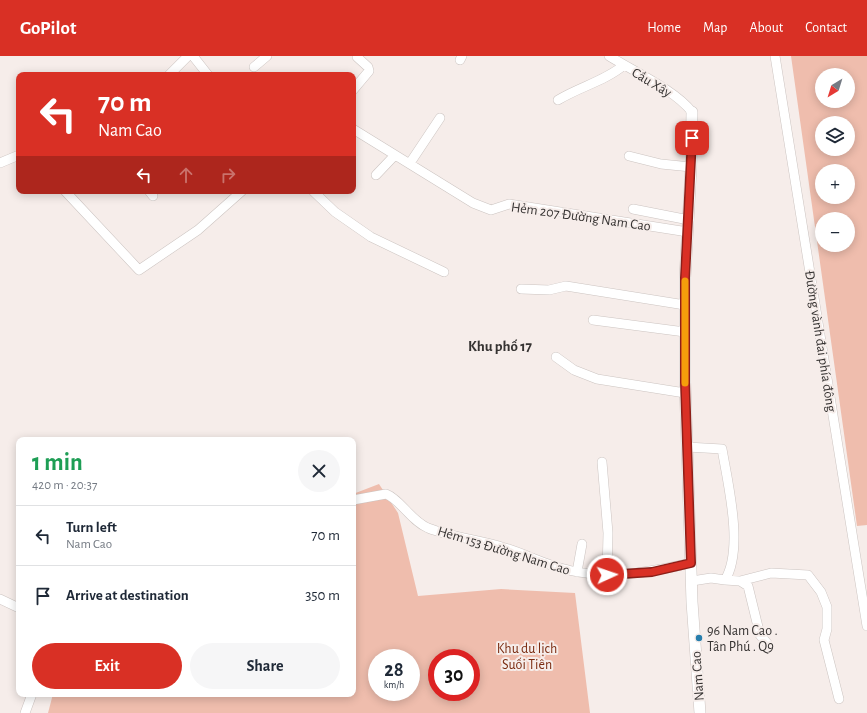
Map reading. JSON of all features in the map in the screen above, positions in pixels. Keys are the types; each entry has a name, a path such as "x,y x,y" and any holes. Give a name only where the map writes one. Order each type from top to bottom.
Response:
{"street":[{"path":"172,72 188,56"},
{"path":"193,56 206,72"},
{"path":"254,67 266,56"},
{"name":"Cầu Xây","path":"608,56 674,95 686,104 692,112"},
{"name":"Đường vành đai phía đông","path":"775,56 867,626"},
{"path":"356,86 369,71 368,67 357,57"},
{"path":"558,100 578,89 612,75 624,65"},
{"name":"Nam Cao","path":"692,112 685,305 685,393 691,563 700,713"},
{"path":"410,163 440,118"},
{"name":"Hẻm 207 Đường Nam Cao","path":"356,131 473,203 491,210 509,204 688,232"},
{"path":"376,175 395,155"},
{"path":"0,163 16,156"},
{"path":"629,156 661,164 691,167"},
{"path":"68,194 139,270 198,230 239,194"},
{"path":"316,194 335,212 371,237 444,272"},
{"path":"633,209 689,220"},
{"path":"521,289 549,290 566,286 685,305"},
{"path":"593,320 685,332"},
{"path":"556,358 574,370 597,379 685,393"},
{"path":"687,447 722,449 734,516 733,562 730,573 725,580"},
{"path":"602,462 608,533 607,575"},
{"name":"Hẻm 153 Đường Nam Cao","path":"356,499 386,494 394,499 413,518 428,527 510,549 567,570 577,572 607,575 652,572 691,563"},
{"path":"577,572 582,544"},
{"path":"692,581 711,578 740,581 772,574 808,575 821,592 827,607 827,629 824,640 839,699"},
{"path":"740,581 748,586 760,635 767,643"},
{"path":"0,599 16,607"},
{"path":"25,713 31,697"}],"green space":[{"path":"791,56 867,56 867,525 857,526 819,252 855,252 855,212 815,212 815,227"},
{"name":"Khu du lịch Suối Tiên","path":"379,484 398,513 418,596 501,589 575,593 590,713 48,713 52,697 356,697 356,493"}],"slow traffic":[{"path":"685,281 685,383"}],"place":[{"name":"96 Nam Cao . Tân Phú . Q9","path":"699,638"}],"district":[{"name":"Khu phố 17","path":"500,346"}],"route":[{"path":"607,575 652,572 691,563 685,382 685,278 692,138"}]}
